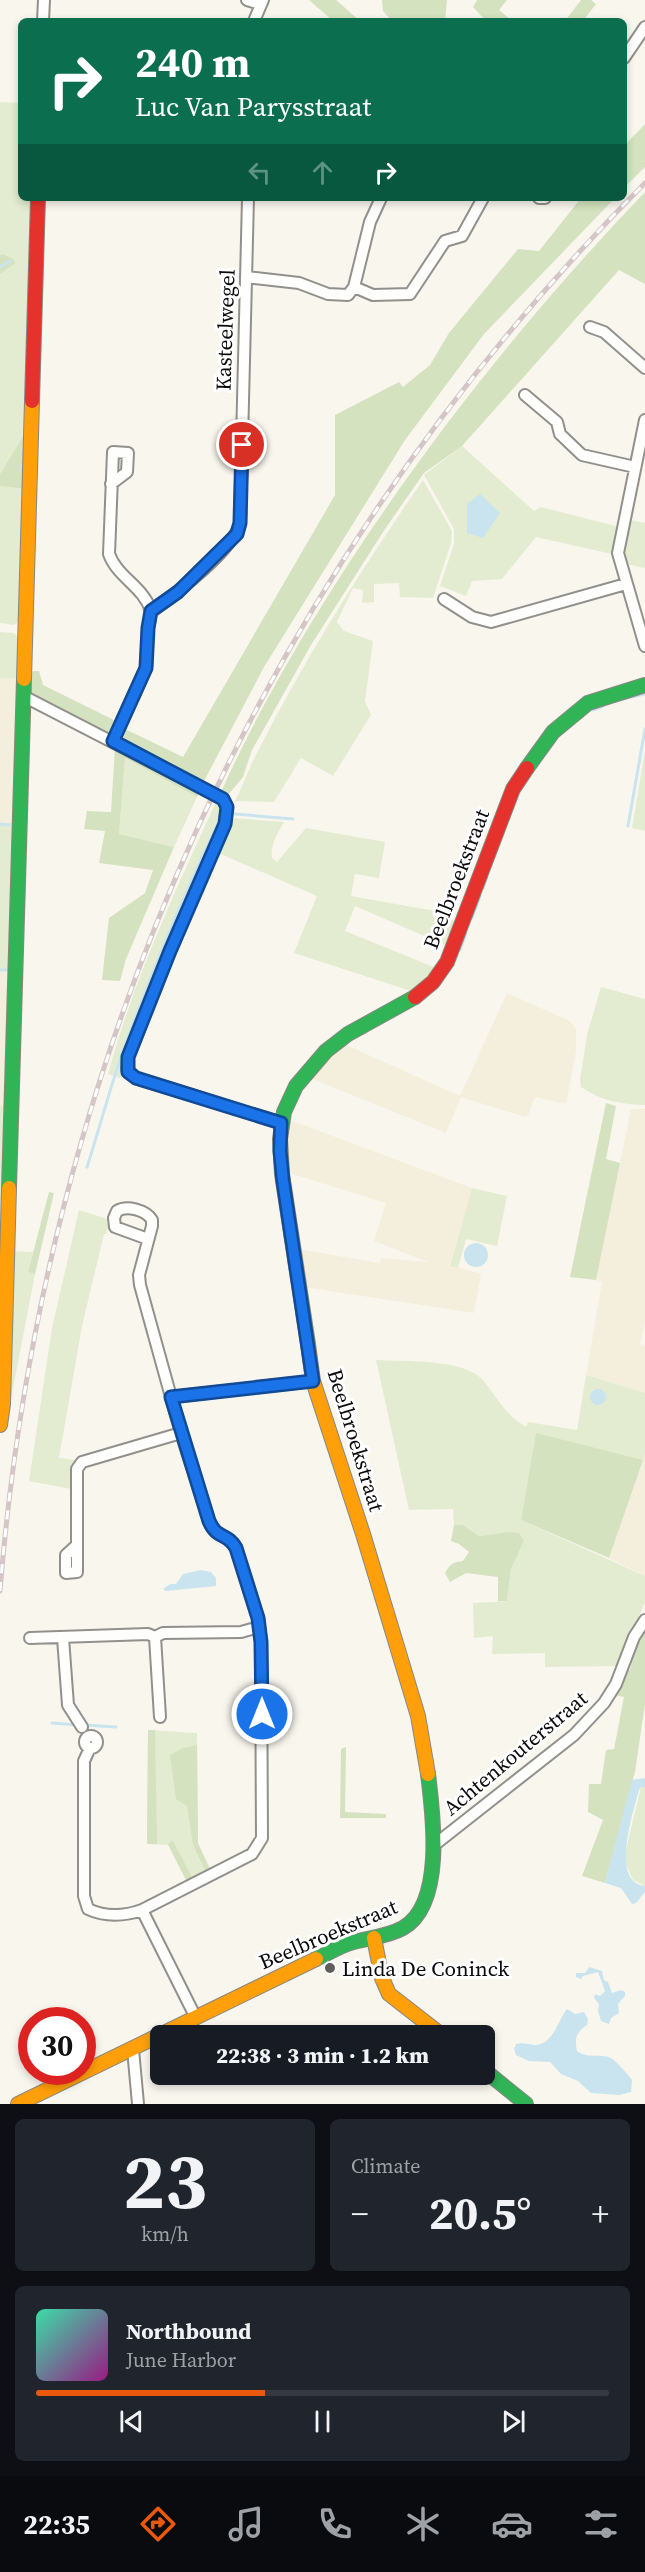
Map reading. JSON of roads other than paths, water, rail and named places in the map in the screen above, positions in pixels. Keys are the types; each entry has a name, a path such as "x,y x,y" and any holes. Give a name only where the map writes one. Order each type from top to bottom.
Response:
{"street":[{"path":"43,18 44,0"},
{"path":"247,0 261,2 255,18"},
{"path":"627,54 645,27"},
{"path":"0,1425 3,1392 25,697 38,201"},
{"name":"Kasteelwegel","path":"151,611 178,592 237,534 240,523 248,201"},
{"path":"246,277 299,283 336,296 348,294 354,287 370,222 380,201"},
{"path":"354,287 373,295 410,294 445,241 462,236 481,201"},
{"path":"590,327 604,332 645,368"},
{"path":"525,394 557,422 560,434 582,455 635,466"},
{"path":"645,420 618,553 645,646"},
{"path":"111,484 109,554 111,562 145,595 151,611 146,668 113,741"},
{"path":"444,599 472,617 491,622 626,584"},
{"name":"Beelbroekstraat","path":"18,2104 346,1945 400,1929 417,1916 429,1881 433,1846 432,1806 418,1716 363,1534 313,1381 283,1181 280,1151 281,1123 301,1079 322,1052 345,1036 412,1000 431,984 447,962 513,789 553,732 588,703 645,685"},
{"path":"25,697 223,799 227,807 225,824 170,951 128,1057 128,1072 136,1078 281,1123"},
{"path":"90,1748 84,1761 84,1896 88,1909 111,1915 130,1914 142,1910 252,1854 258,1847 262,1838 259,1627 236,1548 233,1542 214,1532 181,1433 140,1285 139,1275 148,1239"},
{"path":"171,1397 313,1381"},
{"path":"77,1545 77,1469 82,1462 181,1433"},
{"name":"Achtenkouterstraat","path":"433,1846 574,1735 604,1703 616,1684 634,1637 645,1620"},
{"path":"30,1638 148,1634 155,1637 163,1633 241,1632 259,1627"},
{"path":"155,1637 160,1718"},
{"path":"63,1638 68,1705 80,1725"},
{"path":"142,1910 196,2018"},
{"path":"374,1938 382,1978 389,1994 429,2025"},
{"path":"133,2049 138,2104"},
{"path":"495,2079 523,2103"}],"water":[{"path":"480,494 500,513 483,538 467,533 467,504"},
{"path":"476,1243 481,1244 487,1250 487,1260 481,1266 476,1267 471,1266 465,1260 464,1255 465,1250 471,1244"},
{"path":"595,1389 601,1389 606,1397 604,1403 595,1405 590,1400 590,1394"},
{"path":"201,1570 211,1572 216,1578 216,1586 166,1591 163,1589 170,1584 176,1584 183,1574"},
{"path":"645,1778 645,1787 639,1790 629,1828 626,1860 628,1873 634,1882 645,1886 645,1892 636,1903 632,1904 621,1888 605,1883 632,1780"},
{"path":"589,1967 602,1971 604,1980 608,1982 612,1993 621,1990 625,1992 625,1996 618,2004 619,2013 611,2018 609,2024 601,2021 598,2011 599,2004 594,1998 595,1994 600,1996 605,1991 598,1972 583,1976 581,1979 576,1977 576,1973 585,1973"},
{"path":"567,2009 575,2014 584,2012 588,2019 587,2025 577,2035 577,2051 585,2055 611,2058 632,2080 631,2092 619,2095 591,2093 578,2081 561,2074 550,2062 529,2061 516,2055 514,2049 516,2044 536,2045 547,2040"}],"waterway":[{"path":"0,267 10,261"},
{"path":"623,699 645,694"},
{"path":"593,710 603,706"},
{"path":"628,826 645,729"},
{"path":"235,814 293,819"},
{"path":"87,1167 118,1066 141,1003 179,909 221,817"},
{"path":"0,824 9,825"},
{"path":"483,888 487,877"},
{"path":"472,918 480,896"},
{"path":"460,950 466,933"},
{"path":"0,970 6,970"},
{"path":"52,1723 78,1725"},
{"path":"85,1725 116,1727"}],"railway":[{"path":"0,1591 25,1393 66,1199 123,1011 197,830 286,655 391,489 511,331 645,183"}],"place":[{"name":"Linda De Coninck","path":"330,1968"}]}
